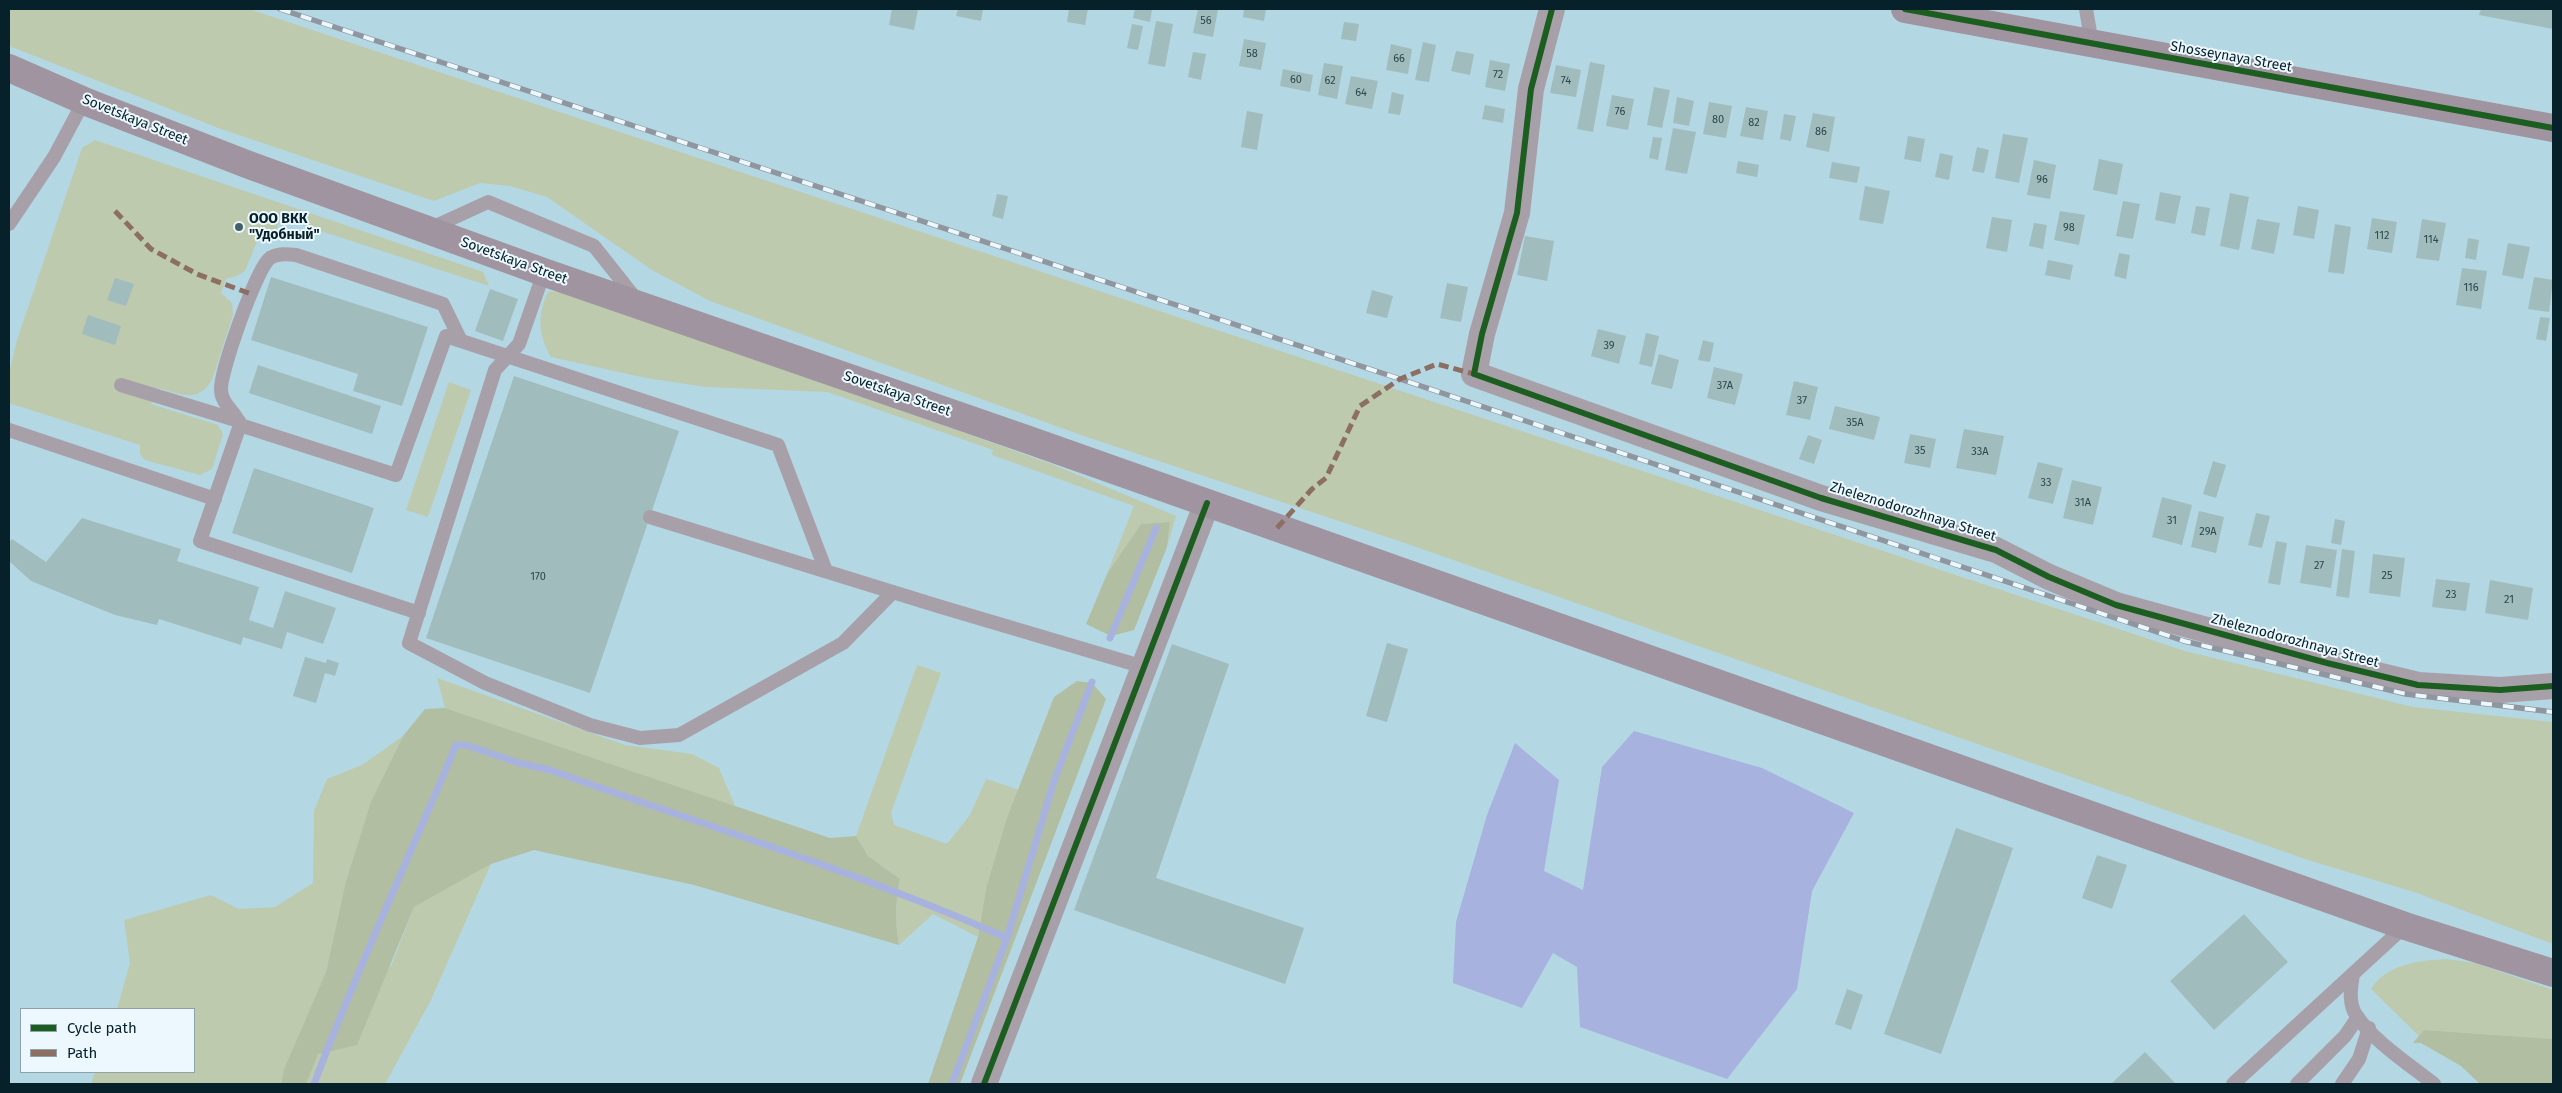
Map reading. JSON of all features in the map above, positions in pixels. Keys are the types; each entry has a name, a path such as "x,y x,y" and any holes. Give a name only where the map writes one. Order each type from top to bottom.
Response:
{"main road":[{"name":"Shosseynaya Street","path":"1905,9 2553,128"},
{"name":"Sovetskaya Street","path":"9,68 84,100 249,165 544,272 1026,439 2405,926 2553,973"}],"street":[{"name":"Zheleznodorozhnaya Street","path":"1552,9 1531,88 1517,213 1482,334 1474,374 1821,498 1996,550 2049,577 2116,606 2327,663 2418,685 2500,690 2553,686"},
{"path":"984,1084 1207,503"}],"lane":[{"path":"2086,9 2092,44"},
{"path":"9,224 54,157 84,100"},
{"path":"428,230 488,202 594,246 641,306"},
{"path":"239,423 222,397 222,379 246,306 262,269 270,258 283,254 296,255 443,304 461,341"},
{"path":"544,272 519,344 495,370 409,643 441,662 485,684 590,725 640,738 679,735 843,643 892,592"},
{"path":"121,385 396,475 446,336 778,445 826,572"},
{"path":"239,423 200,541 419,613"},
{"path":"9,430 215,499"},
{"path":"650,517 1144,667"},
{"path":"2233,1084 2405,926"},
{"path":"2353,974 2350,992 2358,1017 2386,1047 2434,1084"},
{"path":"2297,1084 2345,1036 2358,1017"},
{"path":"2342,1084 2359,1059 2369,1028"}],"green space":[{"path":"9,9 249,9 2185,651 2413,707 2553,722 2553,944 2414,892 2308,860 1405,543 1081,435 710,301 652,270 547,197 510,186 480,183 434,201 221,129 9,46"},
{"path":"95,140 483,272 489,286 281,218 275,233 262,229 245,271 237,276 226,279 221,293 232,303 233,315 212,380 200,392 194,395 158,388 151,404 218,425 223,434 212,469 200,475 145,460 140,454 140,445 9,403 9,373 17,340 82,148"},
{"path":"570,291 1054,465 1176,516 1167,547 1170,522 1141,524 1107,574 1134,506 992,455 993,450 828,392 706,387 646,378 551,357 541,333 540,325 544,300 548,292"},
{"path":"449,382 471,390 428,517 406,510"},
{"path":"1170,522 1167,547 1134,630 1111,636 1086,624 1107,574 1141,524"},
{"path":"917,665 941,673 891,813 894,825 947,844 970,815 986,779 1019,790 986,889 978,937 933,914 899,945 896,912 900,879 868,856 856,836"},
{"path":"437,678 625,745 692,754 719,768 735,806 445,708"},
{"path":"1077,681 1092,683 1106,699 960,1084 928,1084 978,937 986,889 1007,818 1054,697"},
{"path":"445,708 830,838 856,836 868,856 900,879 896,912 899,945 694,885 534,850 491,864 414,907 357,1045 318,1054 306,1084 281,1084 284,1069 326,972 346,881 371,802 403,736 425,709"},
{"path":"403,736 371,803 346,881 326,972 284,1069 281,1084 91,1084 95,1073 195,1073 195,1008 117,1008 130,963 124,920 211,895 239,909 275,907 313,883 314,811 327,779 362,765"},
{"path":"491,864 431,1000 385,1084 306,1084 317,1054 392,964 414,907"},
{"path":"2446,959 2475,963 2553,990 2553,1039 2424,1030 2419,1036 2371,989 2386,974 2404,965"},
{"path":"2424,1030 2553,1039 2553,1084 2480,1084 2461,1066 2421,1043 2413,1043"}],"water":[{"path":"1634,731 1762,768 1854,813 1812,891 1797,989 1727,1079 1580,1027 1577,967 1553,953 1522,1008 1453,983 1456,922 1487,815 1515,743 1559,780 1544,871 1583,890 1602,767"}],"building":[{"path":"892,9 918,9 914,30 889,25"},
{"path":"958,9 983,9 981,21 956,16"},
{"path":"1069,9 1088,9 1085,25 1067,22"},
{"path":"1135,9 1152,9 1150,22 1133,18"},
{"path":"1198,9 1218,9 1213,37 1193,33"},
{"path":"1244,9 1266,9 1264,21 1243,17"},
{"path":"2481,9 2553,9 2553,29 2479,15"},
{"path":"1156,21 1173,24 1165,67 1148,64"},
{"path":"1344,22 1359,24 1356,41 1341,39"},
{"path":"1132,24 1143,26 1138,50 1127,48"},
{"path":"1244,39 1266,43 1261,70 1239,66"},
{"path":"1423,42 1436,45 1429,82 1415,80"},
{"path":"1391,44 1412,49 1408,74 1386,70"},
{"path":"1456,51 1474,54 1470,75 1451,71"},
{"path":"1193,52 1206,54 1201,80 1188,77"},
{"path":"1490,60 1510,64 1505,91 1485,87"},
{"path":"1590,62 1605,65 1593,132 1577,129"},
{"path":"1324,63 1343,66 1337,99 1318,95"},
{"path":"1556,65 1581,70 1576,97 1550,93"},
{"path":"1283,69 1313,75 1310,92 1280,86"},
{"path":"1351,76 1378,81 1372,109 1345,104"},
{"path":"1654,87 1670,90 1662,128 1647,125"},
{"path":"1392,92 1404,95 1400,115 1388,113"},
{"path":"1612,95 1634,99 1628,130 1606,126"},
{"path":"1677,97 1694,101 1689,126 1673,123"},
{"path":"1709,102 1732,106 1726,138 1703,134"},
{"path":"1485,105 1505,109 1503,123 1482,119"},
{"path":"1746,107 1768,111 1763,140 1740,136"},
{"path":"1247,111 1263,114 1257,150 1241,147"},
{"path":"1813,113 1835,117 1829,152 1806,147"},
{"path":"1784,114 1796,116 1791,141 1780,139"},
{"path":"1673,128 1696,132 1687,174 1665,170"},
{"path":"2003,134 2028,138 2019,183 1995,178"},
{"path":"1908,136 1925,139 1921,162 1904,159"},
{"path":"1653,137 1662,138 1658,160 1649,158"},
{"path":"1977,147 1989,150 1984,173 1972,171"},
{"path":"1940,153 1953,156 1949,180 1935,177"},
{"path":"2099,159 2123,164 2117,195 2093,190"},
{"path":"2034,160 2056,165 2050,199 2027,195"},
{"path":"1738,161 1759,165 1757,177 1736,173"},
{"path":"1832,162 1860,167 1857,183 1829,178"},
{"path":"1865,186 1890,191 1883,224 1859,220"},
{"path":"2160,192 2181,196 2175,224 2155,220"},
{"path":"2230,193 2249,197 2239,250 2220,246"},
{"path":"997,194 1008,196 1003,219 992,216"},
{"path":"2123,201 2140,204 2133,239 2116,236"},
{"path":"2196,206 2210,208 2205,236 2191,233"},
{"path":"2298,206 2319,210 2314,239 2293,235"},
{"path":"2060,211 2085,215 2079,245 2054,240"},
{"path":"1992,217 2012,220 2007,252 1986,248"},
{"path":"2372,218 2397,222 2392,253 2367,249"},
{"path":"2257,219 2280,223 2274,254 2251,249"},
{"path":"2422,219 2446,223 2439,261 2416,258"},
{"path":"2034,223 2047,225 2043,249 2029,246"},
{"path":"2335,224 2351,227 2344,274 2328,272"},
{"path":"1525,236 1554,241 1547,281 1517,275"},
{"path":"2468,238 2479,240 2476,260 2465,258"},
{"path":"2508,243 2530,247 2523,279 2502,275"},
{"path":"2119,253 2130,255 2126,279 2114,276"},
{"path":"2048,260 2073,265 2070,280 2045,275"},
{"path":"2462,268 2487,271 2481,309 2456,305"},
{"path":"271,277 428,327 402,406 353,391 358,374 251,340"},
{"path":"2534,277 2553,280 2549,312 2528,309"},
{"path":"115,278 134,284 126,306 107,300"},
{"path":"1447,283 1468,287 1461,322 1440,318"},
{"path":"490,289 518,299 503,341 475,331"},
{"path":"1372,290 1393,296 1387,318 1366,313"},
{"path":"88,315 121,326 115,345 82,334"},
{"path":"2540,317 2550,318 2546,341 2536,339"},
{"path":"1598,329 1626,336 1619,364 1591,356"},
{"path":"1646,333 1659,336 1652,367 1639,364"},
{"path":"1703,340 1714,343 1710,362 1698,360"},
{"path":"1659,354 1679,360 1672,389 1651,384"},
{"path":"258,365 381,406 372,434 249,393"},
{"path":"1714,367 1743,374 1735,405 1707,398"},
{"path":"514,376 679,431 590,693 426,638"},
{"path":"1794,381 1818,387 1810,420 1786,415"},
{"path":"1835,406 1880,417 1874,440 1829,429"},
{"path":"1964,429 2004,436 1996,475 1956,468"},
{"path":"1910,434 1936,439 1930,468 1904,463"},
{"path":"1808,435 1822,440 1814,464 1799,459"},
{"path":"2213,461 2226,465 2216,498 2203,494"},
{"path":"2038,462 2063,468 2053,504 2028,498"},
{"path":"254,468 374,508 352,573 232,533"},
{"path":"2072,480 2102,487 2093,525 2063,518"},
{"path":"2162,497 2192,505 2182,545 2152,537"},
{"path":"2199,511 2224,517 2216,553 2191,547"},
{"path":"2256,513 2270,516 2262,548 2248,545"},
{"path":"82,518 181,549 177,561 259,587 249,620 273,628 285,591 336,608 323,644 287,632 282,649 243,637 241,645 159,619 157,625 115,615 31,581 9,561 9,543 12,539 46,562"},
{"path":"2335,519 2345,521 2341,545 2331,543"},
{"path":"2276,541 2287,543 2280,585 2268,583"},
{"path":"2306,545 2337,550 2331,588 2300,583"},
{"path":"2342,549 2355,551 2349,598 2336,596"},
{"path":"2373,554 2405,558 2400,597 2369,593"},
{"path":"2436,579 2470,583 2466,611 2432,607"},
{"path":"2490,580 2533,588 2528,620 2485,613"},
{"path":"1387,643 1408,649 1387,722 1366,716"},
{"path":"1172,644 1229,664 1156,878 1304,928 1285,984 1074,910"},
{"path":"305,657 326,663 327,659 339,663 335,676 325,673 316,703 293,696"},
{"path":"1956,828 2013,848 1941,1054 1884,1034"},
{"path":"2097,855 2127,865 2112,909 2082,898"},
{"path":"2244,914 2288,962 2214,1030 2170,981"},
{"path":"1847,989 1863,995 1851,1030 1835,1024"},
{"path":"2145,1052 2176,1084 2111,1084"}],"waterway":[{"path":"1110,638 1156,528"},
{"path":"952,1084 1007,938 1055,778 1092,682"},
{"path":"314,1084 365,956 456,745 466,745 519,763 550,770 838,870 1007,938"}],"railway":[{"path":"280,9 1400,379 2184,641 2406,694 2553,712"}],"marked path":[{"path":"115,211 151,249 197,274 251,294"},
{"path":"1277,528 1312,489 1326,478 1360,406 1400,379 1437,364 1474,374"}],"cycle path":[{"path":"1552,9 1531,89 1517,213 1482,334 1474,374 1821,498 1996,550 2049,577 2116,605 2327,663 2418,685 2500,690 2553,686"},
{"path":"1905,9 2553,128"},
{"path":"984,1084 1207,503"}],"place":[{"name":"ООО ВКК \"Удобный\"","path":"239,227"}]}
